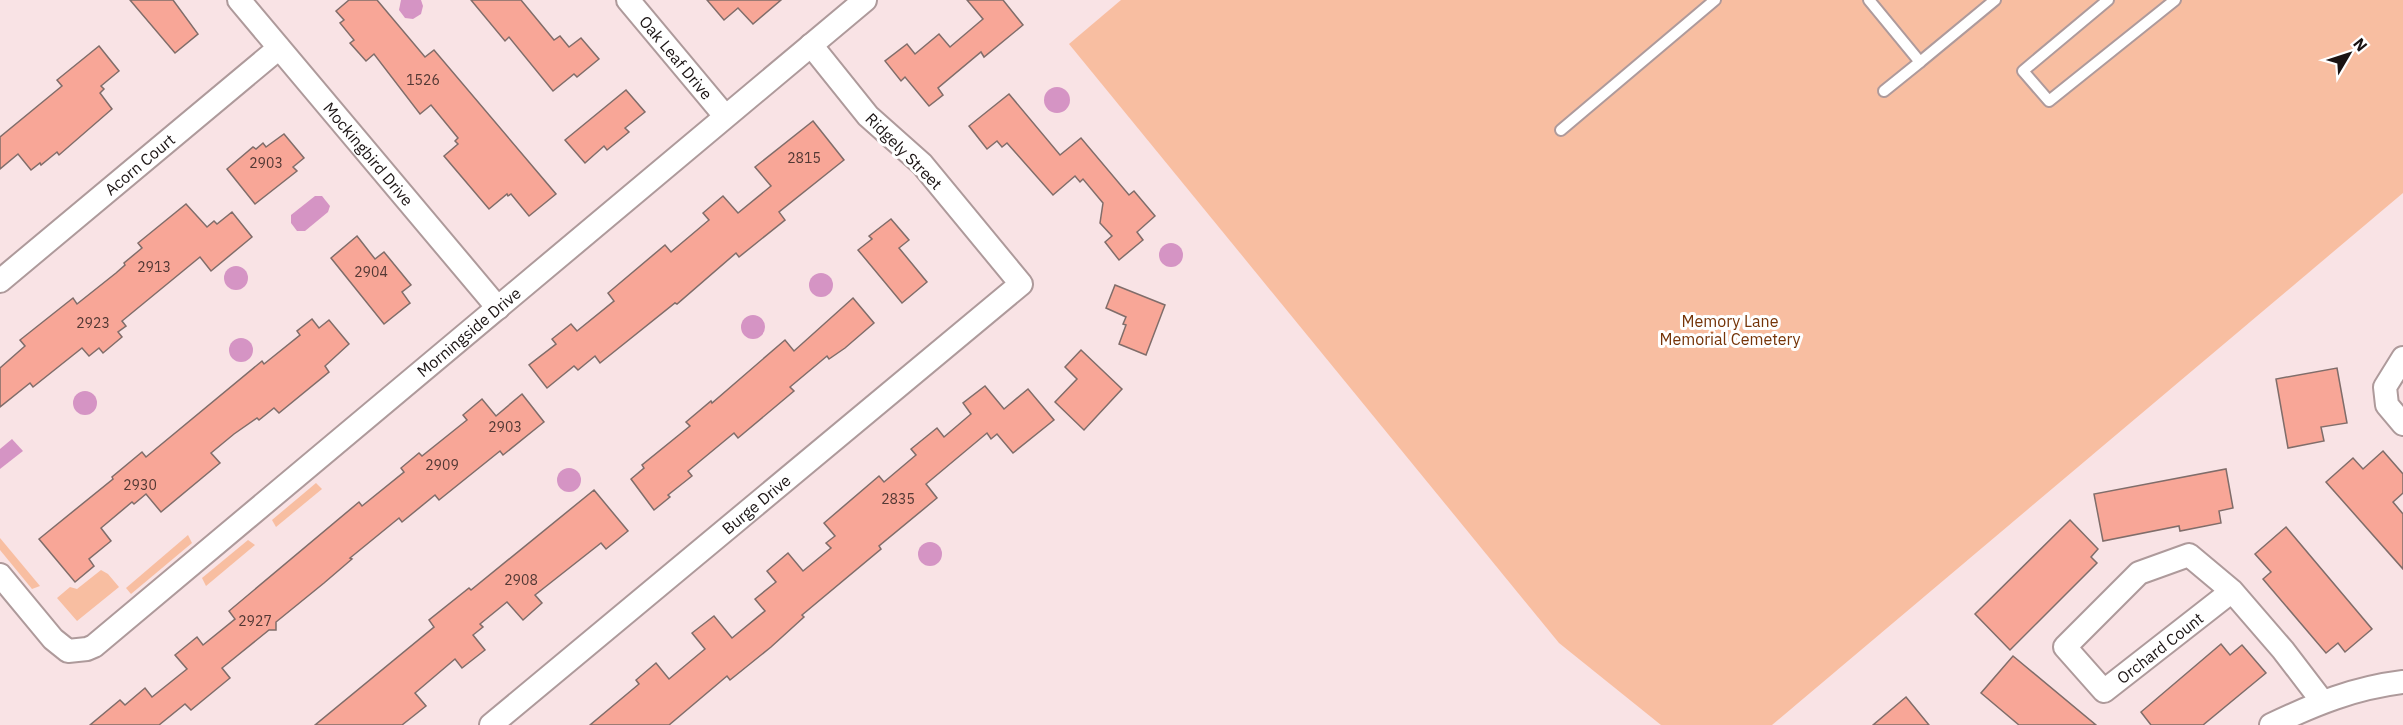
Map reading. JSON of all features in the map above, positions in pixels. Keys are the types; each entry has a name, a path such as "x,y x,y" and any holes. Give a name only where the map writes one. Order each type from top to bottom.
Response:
{"street":[{"name":"Mockingbird Drive","path":"239,0 498,308"},
{"name":"Oak Leaf Drive","path":"628,0 725,116"},
{"name":"Morningside Drive","path":"0,575 53,639 68,651 87,650 94,646 865,0"},
{"name":"Ridgely Street","path":"811,45 868,116 922,164 1021,284"},
{"name":"Acorn Court","path":"0,281 279,48"},
{"name":"Burge Drive","path":"491,725 1021,284"},
{"path":"2403,358 2385,387 2386,405 2403,424"},
{"name":"Orchard Count","path":"2232,591 2104,691 2065,648 2139,573 2189,555 2232,591 2283,650 2322,701"},
{"path":"2271,725 2322,701 2377,685 2403,682"}],"lane":[{"path":"1561,130 1715,0"},
{"path":"1869,0 1920,62"},
{"path":"1884,91 1995,0"},
{"path":"2108,0 2023,71 2049,101 2175,0"}],"green space":[{"name":"Memory Lane Memorial Cemetery","path":"1121,0 2403,0 2403,193 1772,725 1661,725 1559,643 1069,44"},
{"path":"316,483 322,489 276,527 272,520"},
{"path":"188,535 192,543 131,594 126,588"},
{"path":"0,538 40,586 32,589 0,550"},
{"path":"248,540 255,545 206,586 202,578"},
{"path":"101,570 108,574 119,587 77,621 57,598 70,587 77,589"}],"shaded area":[{"path":"401,0 421,0 423,6 421,14 413,19 405,18 399,10"},
{"path":"1057,87 1067,90 1070,100 1067,110 1057,113 1047,110 1044,100 1047,90"},
{"path":"315,196 322,196 330,206 328,212 305,231 297,231 291,223 291,215"},
{"path":"1171,243 1176,244 1182,250 1182,260 1176,266 1171,267 1166,266 1160,260 1159,255 1160,250 1166,244"},
{"path":"231,266 241,266 248,273 248,283 241,290 231,290 224,283 224,273"},
{"path":"821,273 830,276 833,285 830,294 821,297 812,294 809,285 812,276"},
{"path":"748,315 758,315 765,322 765,332 758,339 748,339 741,332 741,322"},
{"path":"241,338 250,341 253,350 250,359 241,362 232,359 229,350 232,341"},
{"path":"85,391 90,392 96,398 96,408 90,414 85,415 80,414 74,408 73,403 74,398 80,392"},
{"path":"12,439 23,451 0,469 0,449"},
{"path":"569,468 574,469 580,475 580,485 574,491 569,492 564,491 558,485 557,480 558,475 564,469"},
{"path":"930,542 938,546 942,554 938,562 930,566 922,562 918,554 922,546"}],"building":[{"path":"130,0 173,0 198,34 175,53"},
{"path":"349,0 377,0 425,57 434,50 556,194 529,216 511,194 508,196 507,194 489,209 444,156 458,144 455,141 458,138 431,105 420,114 374,54 366,61 350,43 354,40 340,23 344,20 336,11"},
{"path":"471,0 521,0 554,40 560,36 569,47 581,38 599,59 577,77 574,74 553,91 509,37 505,41"},
{"path":"707,0 781,0 753,24 738,8 724,20"},
{"path":"967,0 1003,0 1023,25 984,57 981,52 938,88 943,95 929,106 905,77 901,81 885,61 907,44 915,54 939,34 950,47 983,19"},
{"path":"99,46 119,71 101,86 104,89 100,93 112,109 59,155 57,152 41,165 40,163 31,170 18,154 0,169 0,137 62,86 57,80"},
{"path":"626,90 645,112 625,128 629,132 607,150 604,146 585,163 565,140"},
{"path":"1009,94 1060,155 1081,138 1129,195 1134,191 1155,216 1137,232 1143,240 1119,260 1105,242 1112,236 1100,223 1103,203 1083,179 1080,182 1075,176 1053,195 1007,143 1002,147 997,141 987,149 969,126"},
{"path":"813,121 844,160 779,212 785,220 739,257 736,253 677,304 675,303 600,363 595,356 578,370 574,366 547,388 529,365 556,344 552,339 571,324 577,331 614,301 608,293 665,245 671,252 709,220 703,213 723,196 738,213 771,186 755,167"},
{"path":"284,134 304,158 293,167 297,171 255,204 227,169 253,147 256,149 263,143 266,147"},
{"path":"186,204 207,227 214,221 217,224 232,212 252,237 211,271 200,257 122,321 126,326 118,332 122,337 103,353 99,348 89,356 82,348 33,387 30,383 0,407 0,368 25,346 20,340 73,298 77,304 116,273 142,248 138,243"},
{"path":"891,219 909,240 899,248 927,282 902,303 858,250 872,239 869,236"},
{"path":"357,236 375,259 384,252 411,285 402,292 410,303 384,324 331,258"},
{"path":"1115,285 1165,305 1146,355 1119,344 1126,325 1123,324 1126,317 1106,308"},
{"path":"853,298 874,323 845,348 829,359 827,356 790,387 794,391 738,438 734,433 688,471 692,476 668,495 670,497 654,510 631,479 644,468 642,465 690,426 686,422 711,401 712,403 785,340 794,351"},
{"path":"312,319 319,328 329,320 349,344 325,366 329,372 279,413 274,408 259,420 257,418 211,453 220,463 161,512 146,494 134,504 132,502 101,528 111,541 89,559 94,566 75,582 39,539 113,479 112,477 142,452 146,457 262,361 264,364 300,335 297,331"},
{"path":"1081,350 1122,389 1084,430 1055,402 1077,379 1065,367"},
{"path":"2337,368 2347,423 2321,427 2324,441 2288,448 2276,379"},
{"path":"985,386 1004,409 1028,389 1054,420 1013,453 997,434 991,439 987,433 926,484 937,498 879,546 881,549 802,615 804,617 771,647 730,680 727,676 669,725 590,725 639,684 636,680 656,663 669,679 705,649 692,633 714,616 732,638 765,611 755,599 776,582 767,571 788,553 803,571 831,548 826,543 835,536 824,523 879,476 884,482 916,455 911,449 937,428 944,437 971,414 963,403"},
{"path":"522,394 544,422 503,455 500,451 439,500 435,495 402,522 399,518 276,622 276,630 269,630 222,668 230,678 191,710 185,704 159,725 90,725 120,700 125,705 145,688 152,697 187,669 175,655 197,637 203,645 235,619 229,611 359,502 362,506 404,472 401,468 419,453 422,456 467,420 463,415 482,399 496,416"},
{"path":"2383,451 2403,474 2403,493 2393,502 2403,514 2403,569 2326,482 2353,458 2363,469"},
{"path":"2226,469 2233,508 2219,511 2221,523 2180,531 2179,526 2103,541 2094,494"},
{"path":"594,490 628,531 606,549 601,543 535,595 542,603 523,620 507,602 480,624 483,627 473,635 485,650 462,668 455,659 415,693 426,706 402,725 315,725 434,627 429,620 469,588 471,590"},
{"path":"2070,520 2098,549 2091,557 2097,563 2010,650 1975,614"},
{"path":"2286,527 2372,629 2345,652 2338,643 2326,653 2263,579 2271,572 2255,554"},
{"path":"2221,644 2230,655 2242,645 2266,673 2203,725 2151,725 2141,712"},
{"path":"2013,656 2096,725 2019,725 1981,693"},
{"path":"1906,697 1929,725 1873,725"}]}
